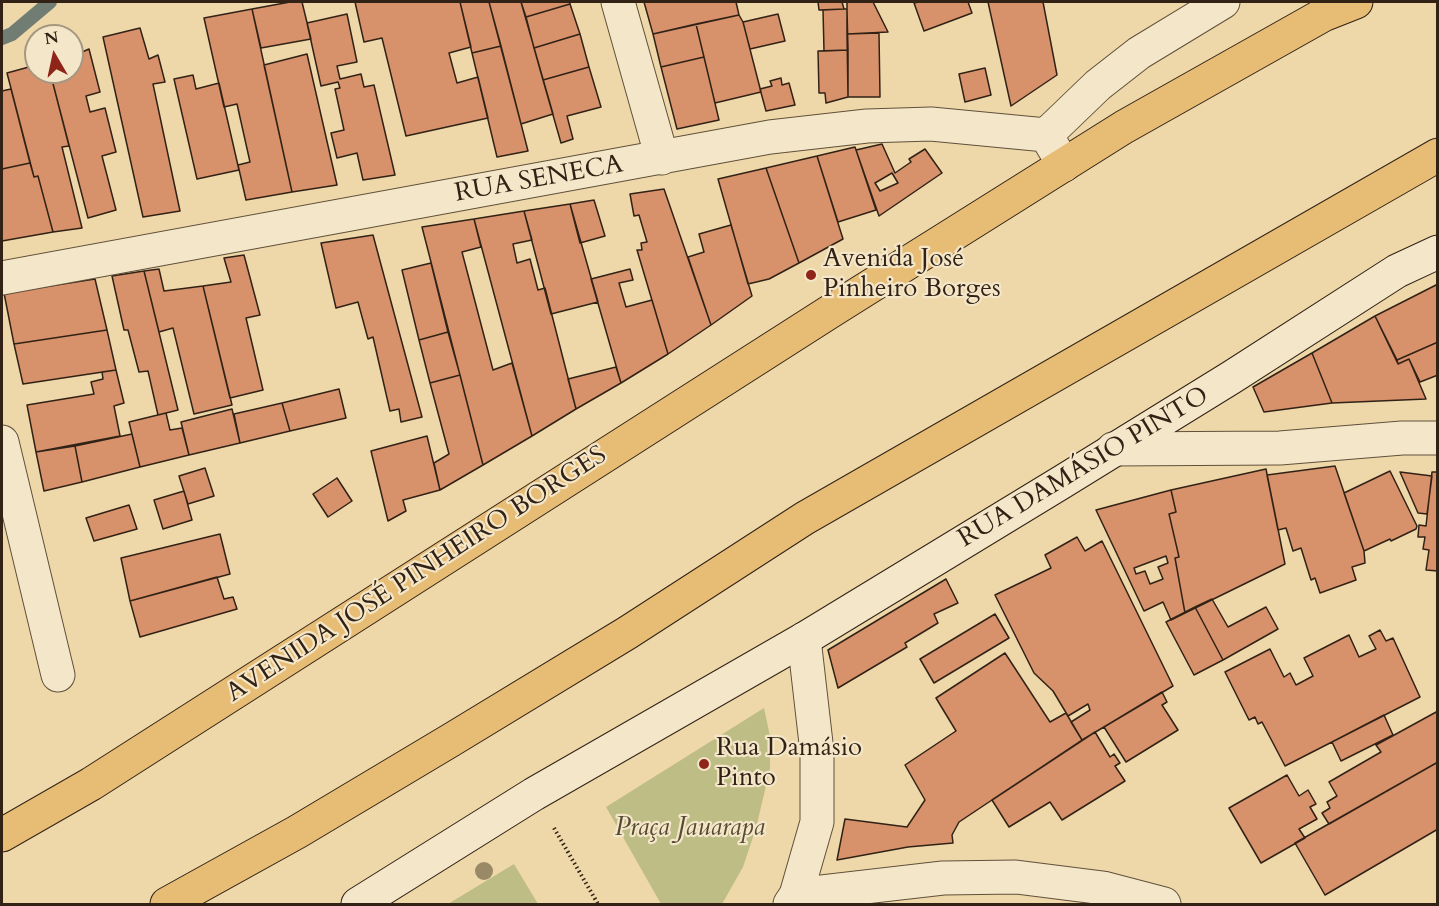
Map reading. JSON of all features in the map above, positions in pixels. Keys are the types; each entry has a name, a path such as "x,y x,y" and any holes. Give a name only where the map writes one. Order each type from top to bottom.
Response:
{"main road":[{"name":"AVENIDA JOSÉ PINHEIRO BORGES","path":"2,835 91,784 1064,165 1194,87 1323,15 1356,2"},
{"path":"166,904 297,832 451,740 627,633 805,519 1437,155"}],"street":[{"path":"618,2 662,158"},
{"path":"1064,165 1046,135 1098,86 1139,53 1223,2"},
{"name":"RUA SENECA","path":"2,278 770,137 867,126 932,124 1046,135"},
{"name":"RUA DAMÁSIO PINTO","path":"358,904 534,794 804,639 1232,377 1397,271 1437,252"},
{"path":"1113,449 1280,448 1402,438 1437,438"},
{"path":"2,441 58,675"},
{"path":"804,639 817,752 817,822 793,900 943,878 1016,877 1103,888 1164,904"}],"path":[{"path":"534,794 598,904"}],"green space":[{"name":"Praça Jauarapa","path":"764,708 770,736 770,769 756,828 743,867 722,904 661,904 606,807"},
{"path":"514,864 538,904 448,904"}],"building":[{"path":"302,2 311,39 261,48 252,9"},
{"path":"355,2 460,2 471,47 449,53 457,83 478,77 488,118 406,136 382,38 364,42"},
{"path":"460,2 489,2 501,46 472,53"},
{"path":"489,2 521,2 553,114 521,124"},
{"path":"521,2 570,2 570,4 526,17"},
{"path":"644,2 736,2 739,15 653,34"},
{"path":"818,2 842,2 844,9 819,10"},
{"path":"847,2 873,2 888,32 847,34"},
{"path":"968,2 972,13 924,31 914,3"},
{"path":"988,2 1043,2 1057,75 1011,106"},
{"path":"570,4 580,34 534,48 526,17"},
{"path":"252,9 292,192 246,200 238,165 250,162 237,104 224,107 204,18"},
{"path":"847,9 848,50 824,51 823,10"},
{"path":"347,14 357,62 337,66 340,79 361,74 364,87 374,85 395,175 363,180 357,153 337,158 331,133 344,130 335,89 340,88 338,82 321,86 307,23"},
{"path":"778,14 785,41 750,49 743,22"},
{"path":"739,15 743,22 761,92 715,103 696,24"},
{"path":"696,24 704,57 661,67 653,34"},
{"path":"140,28 149,59 158,55 165,82 153,84 180,211 143,217 103,37"},
{"path":"879,33 880,97 848,97 847,34"},
{"path":"580,34 589,67 543,80 534,48"},
{"path":"501,46 528,151 497,157 472,53"},
{"path":"89,49 100,92 86,96 90,112 105,108 116,152 102,156 116,210 88,218 53,84 84,84 84,51"},
{"path":"848,50 848,97 826,103 825,93 819,93 818,51"},
{"path":"307,54 337,185 292,192 264,65"},
{"path":"704,57 719,120 677,129 661,67"},
{"path":"589,67 601,107 567,116 573,139 561,143 543,80"},
{"path":"24,68 24,84 53,84 69,146 62,147 82,228 53,232 38,176 34,177 7,73"},
{"path":"985,68 991,95 965,102 959,74"},
{"path":"193,75 196,89 219,83 239,170 197,179 174,79"},
{"path":"781,78 782,85 789,83 795,105 766,111 760,89 772,86 770,81"},
{"path":"11,89 30,163 2,169 2,91"},
{"path":"882,144 895,173 911,162 909,159 925,149 942,173 879,216 856,150","holes":["892,173 898,183 880,191 875,183"]},
{"path":"855,147 876,210 838,222 817,156"},
{"path":"817,156 843,239 799,263 766,168"},
{"path":"30,163 34,177 38,176 53,232 2,241 2,169"},
{"path":"766,168 799,263 769,279 748,284 718,179"},
{"path":"664,189 711,325 668,354 637,250 642,250 641,243 647,242 639,215 634,216 630,194"},
{"path":"594,200 605,236 580,243 570,204"},
{"path":"570,204 598,302 551,314 524,211"},
{"path":"524,211 532,240 513,244 517,263 530,259 538,290 545,288 576,409 532,436 474,219"},
{"path":"474,219 481,247 462,252 493,370 512,363 532,436 483,465 422,227"},
{"path":"731,225 752,296 711,325 688,257 704,252 699,234"},
{"path":"373,235 422,417 401,422 399,409 390,411 373,337 368,339 358,302 336,308 321,243"},
{"path":"244,255 260,315 246,318 263,390 230,398 203,286 231,282 224,258"},
{"path":"431,263 448,332 419,340 402,270"},
{"path":"159,269 164,291 203,286 232,405 194,414 173,328 159,332 144,271"},
{"path":"630,269 633,280 619,283 626,307 652,300 668,354 621,383 591,279"},
{"path":"144,271 178,410 158,415 148,371 139,372 128,330 124,330 112,276"},
{"path":"95,279 107,330 14,344 4,293"},
{"path":"1438,284 1438,342 1397,360 1375,316"},
{"path":"1375,316 1398,364 1409,359 1426,399 1332,403 1312,353"},
{"path":"107,330 116,370 23,384 14,344"},
{"path":"448,332 460,375 430,383 419,340"},
{"path":"1438,342 1438,375 1420,382 1409,359 1398,364 1397,360"},
{"path":"1312,353 1332,403 1264,412 1253,387"},
{"path":"616,367 621,383 576,409 568,379"},
{"path":"116,370 124,403 114,406 120,436 36,452 27,405 94,394 91,382 103,379 102,372"},
{"path":"460,375 483,465 440,490 434,463 449,454 430,383"},
{"path":"339,389 346,418 290,431 282,403"},
{"path":"282,403 290,431 240,443 234,414"},
{"path":"232,409 240,443 189,455 181,422"},
{"path":"166,413 170,430 182,428 189,455 140,467 129,422"},
{"path":"132,434 140,467 82,482 75,446"},
{"path":"427,436 440,490 403,500 406,511 388,521 371,451"},
{"path":"75,446 82,482 44,491 36,452"},
{"path":"1335,466 1364,551 1365,563 1352,567 1356,580 1320,593 1315,578 1311,580 1301,548 1293,551 1286,528 1278,530 1267,475"},
{"path":"205,468 214,496 188,504 179,476"},
{"path":"1266,469 1285,564 1185,613 1175,558 1179,557 1169,514 1176,512 1171,490"},
{"path":"1390,471 1417,526 1416,529 1391,541 1390,539 1364,551 1344,493"},
{"path":"1400,472 1432,476 1427,514 1418,513"},
{"path":"1432,472 1438,472 1438,571 1426,570 1429,550 1423,549 1425,537 1418,537 1419,525 1426,526"},
{"path":"337,478 352,501 328,517 313,494"},
{"path":"1171,490 1176,512 1169,514 1179,557 1175,558 1185,613 1171,620 1163,602 1144,611 1096,510","holes":["1166,556 1168,563 1158,567 1163,579 1150,584 1145,571 1136,574 1134,568"]},
{"path":"184,491 192,520 163,529 154,500"},
{"path":"129,505 137,529 94,541 86,518"},
{"path":"220,534 230,574 130,601 121,558"},
{"path":"1077,537 1085,551 1102,541 1173,686 1082,740 1071,722 1090,710 1088,704 1068,716 1053,691 1034,673 995,595 1051,568 1045,555"},
{"path":"217,577 224,599 233,597 237,609 140,637 130,601"},
{"path":"946,579 958,603 934,614 938,623 905,643 907,647 838,688 828,650"},
{"path":"1212,599 1228,627 1266,607 1278,629 1223,660 1195,607"},
{"path":"1195,607 1223,660 1194,675 1166,622"},
{"path":"995,614 1009,638 934,683 920,659"},
{"path":"1380,630 1386,641 1393,638 1420,697 1285,766 1262,722 1258,724 1255,717 1249,720 1225,672 1270,649 1284,677 1290,673 1296,685 1313,676 1304,658 1349,635 1359,657 1376,649 1369,636"},
{"path":"1005,653 1050,722 1066,713 1082,740 959,822 952,835 953,843 908,847 837,860 845,819 907,827 925,800 905,765 956,731 936,698"},
{"path":"1162,692 1167,702 1162,705 1178,730 1126,762 1104,727"},
{"path":"1438,711 1438,762 1329,824 1322,813 1330,808 1327,802 1337,796 1329,782 1381,752 1376,745"},
{"path":"1384,715 1393,735 1341,761 1332,742"},
{"path":"1095,732 1110,757 1114,754 1120,763 1115,766 1125,781 1062,820 1050,802 1009,827 992,800"},
{"path":"1438,762 1438,829 1325,895 1295,843"},
{"path":"1287,775 1299,796 1308,790 1316,804 1310,807 1317,819 1299,829 1305,838 1261,863 1229,808"}],"waterway":[{"path":"2,38 12,34 50,2"}],"place":[{"name":"Avenida José Pinheiro Borges","path":"811,275"},
{"name":"Rua Damásio Pinto","path":"704,764"}]}
